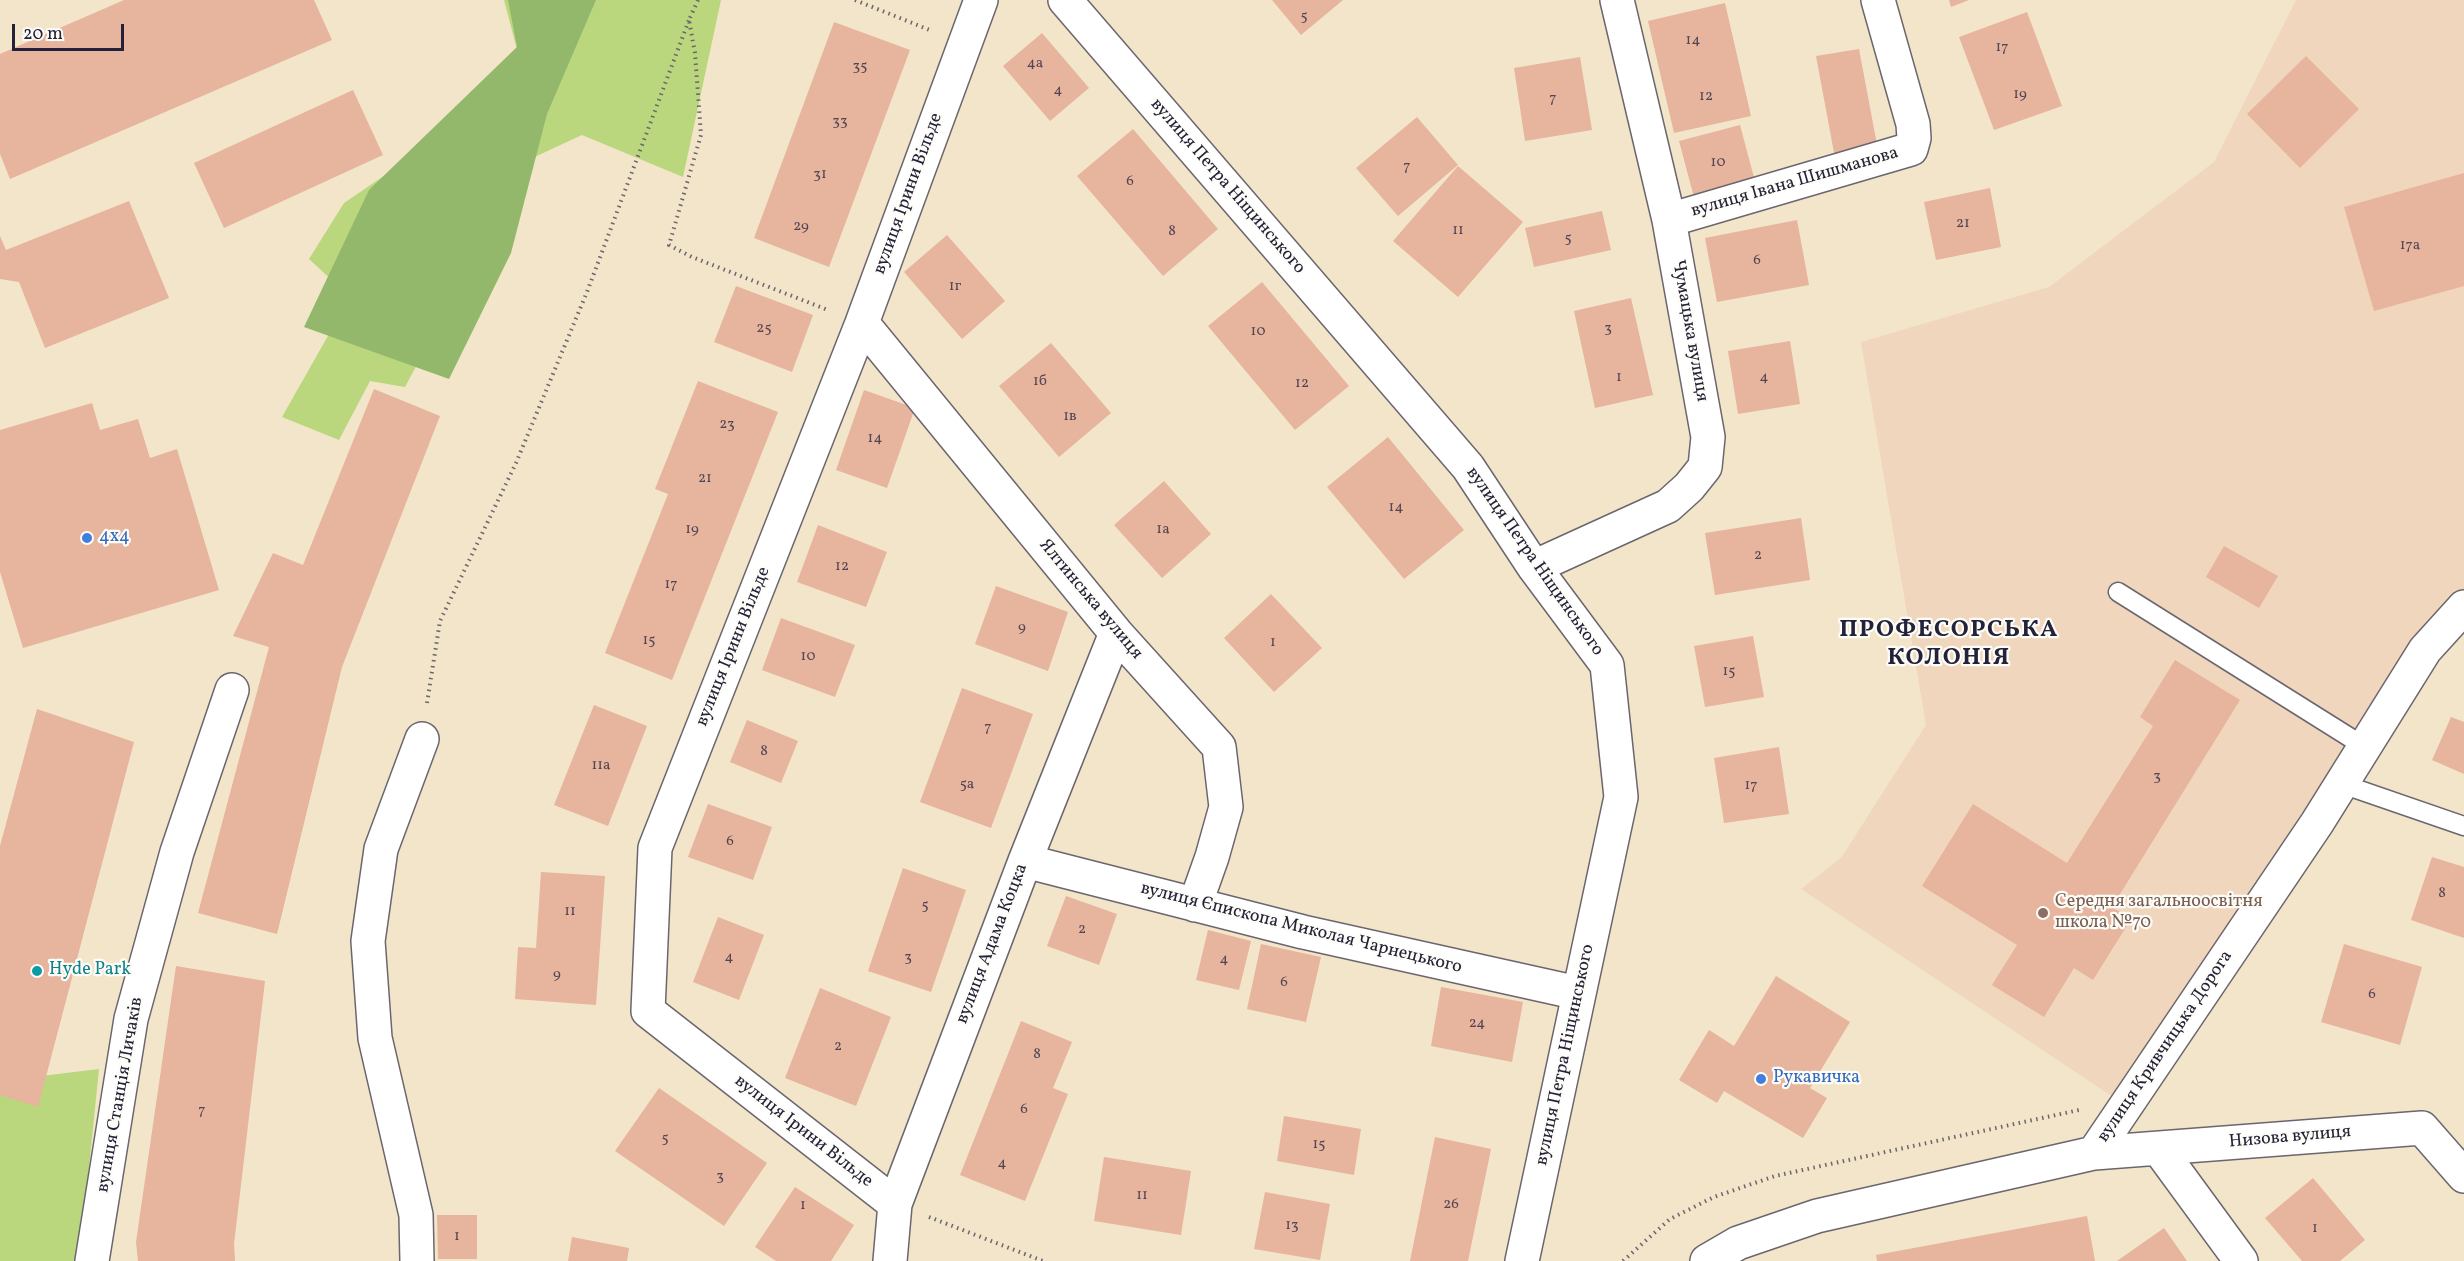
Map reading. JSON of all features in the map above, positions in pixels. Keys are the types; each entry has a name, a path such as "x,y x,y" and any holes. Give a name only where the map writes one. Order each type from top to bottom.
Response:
{"street":[{"name":"вулиця Ірини Вільде","path":"896,1204 648,1011 655,848 862,323 981,0"},
{"name":"вулиця Петра Ніщинського","path":"1065,0 1468,466 1534,567 1607,665 1621,797 1522,1261"},
{"name":"Чумацька вулиця","path":"1534,567 1668,506 1689,487 1705,466 1708,437 1669,220 1617,0"},
{"name":"вулиця Івана Шишманова","path":"1669,220 1911,149 1914,138 1913,124 1878,0"},
{"name":"Ялтинська вулиця","path":"862,323 1116,633 1219,747 1226,807 1194,905"},
{"name":"вулиця Кривчицька Дорога","path":"1707,1261 1738,1243 1817,1216 2094,1154 2342,784 2426,650 2464,608"},
{"name":"вулиця Адама Коцка","path":"890,1261 896,1204 1024,861 1116,633"},
{"name":"вулиця Станція Личаків","path":"92,1261 131,1019 177,852 232,690"},
{"path":"417,1261 416,1215 375,1038 368,941 381,849 422,739"},
{"name":"вулиця Єпископа Миколая Чарнецького","path":"1024,861 1417,959 1578,993"},
{"name":"Низова вулиця","path":"2094,1154 2422,1128 2464,1176"},
{"path":"2158,1149 2241,1261"}],"lane":[{"path":"2118,592 2365,747"},
{"path":"2342,784 2464,826"}],"path":[{"path":"422,739 440,621 534,420 587,292 698,0"},
{"path":"855,0 964,45"},
{"path":"689,20 695,53 701,135 669,245 692,257 862,323"},
{"path":"1623,1261 1670,1219 1714,1197 1744,1186 1775,1176 2083,1108"},
{"path":"896,1204 1043,1261"}],"shaded area":[{"path":"2296,0 2464,0 2464,593 2113,1097 1801,889 1841,858 1926,725 1861,342 2049,287 2214,162"}],"green space":[{"path":"504,0 721,0 683,177 582,135 526,161 405,387 370,381 339,440 282,417 350,297 309,259 344,203 525,80"},
{"path":"508,0 596,0 547,114 511,253 449,379 304,327 369,190 517,47"},
{"path":"99,1069 88,1177 84,1261 0,1261 0,1081"}],"building":[{"path":"124,0 314,0 332,40 10,179 0,154 0,54"},
{"path":"1272,0 1343,0 1301,35"},
{"path":"1949,0 1969,0 1951,7"},
{"path":"1725,3 1751,116 1674,133 1648,21"},
{"path":"2027,12 2062,106 1994,130 1959,37"},
{"path":"834,22 910,50 829,267 754,238"},
{"path":"1042,33 1089,88 1050,121 1003,66"},
{"path":"1859,49 1878,150 1835,158 1816,56"},
{"path":"2306,56 2359,109 2300,168 2247,114"},
{"path":"1580,57 1592,130 1525,141 1514,68"},
{"path":"353,90 383,155 224,228 194,163"},
{"path":"1417,117 1458,165 1398,216 1356,168"},
{"path":"1740,125 1756,185 1695,201 1679,141"},
{"path":"1133,129 1218,229 1163,276 1077,176"},
{"path":"1458,166 1523,222 1458,297 1393,241"},
{"path":"2464,173 2464,286 2374,311 2344,207"},
{"path":"1990,188 2001,247 1936,260 1924,202"},
{"path":"129,201 169,298 45,348 19,282 0,279 0,236 6,250"},
{"path":"1602,211 1611,250 1534,267 1525,228"},
{"path":"1797,220 1809,285 1717,302 1705,238"},
{"path":"947,235 1005,301 962,339 904,272"},
{"path":"1262,282 1349,386 1295,430 1208,326"},
{"path":"736,286 813,315 792,372 714,342"},
{"path":"1631,298 1653,395 1595,408 1574,311"},
{"path":"1790,341 1800,404 1738,414 1728,351"},
{"path":"1051,343 1111,413 1059,457 999,386"},
{"path":"698,381 778,412 672,680 605,653 668,494 655,489"},
{"path":"374,389 440,416 342,667 277,934 198,913 269,647 233,636 273,553 303,565"},
{"path":"864,390 915,408 887,488 836,470"},
{"path":"92,403 100,430 138,419 150,458 177,449 219,590 23,648 0,572 0,430"},
{"path":"1388,437 1464,530 1404,579 1327,487"},
{"path":"1164,481 1211,534 1162,578 1114,525"},
{"path":"1801,518 1810,580 1715,595 1705,533"},
{"path":"818,525 887,552 866,607 797,582"},
{"path":"2224,546 2278,576 2259,608 2206,577"},
{"path":"996,586 1068,612 1048,671 975,644"},
{"path":"1271,594 1322,648 1274,692 1224,638"},
{"path":"781,618 855,645 835,697 762,670"},
{"path":"1753,636 1764,697 1705,707 1694,646"},
{"name":"Середня загальноосвітня школа №70","path":"2175,660 2240,700 2112,907 2131,919 2093,980 2074,968 2044,1017 1992,985 2017,945 1922,886 1973,804 2067,863 2153,726 2140,717"},
{"path":"962,688 1033,714 991,828 920,802"},
{"path":"594,705 647,726 608,826 554,805"},
{"name":"Hyde Park","path":"37,709 134,742 38,1107 0,1095 0,846"},
{"path":"2451,717 2464,722 2464,774 2432,760"},
{"path":"747,720 798,741 781,783 730,762"},
{"path":"1779,747 1789,814 1724,823 1714,758"},
{"path":"708,804 772,827 753,880 688,857"},
{"path":"2432,857 2464,867 2464,938 2411,920"},
{"path":"903,868 966,890 931,992 868,971"},
{"path":"541,872 605,876 596,1005 515,999 518,947 536,948"},
{"path":"1066,896 1117,914 1099,965 1047,946"},
{"path":"718,917 764,935 739,1000 693,982"},
{"path":"1208,930 1251,941 1239,990 1196,980"},
{"path":"1261,944 1321,957 1306,1022 1247,1009"},
{"path":"2344,944 2422,967 2400,1045 2321,1022"},
{"path":"176,966 265,981 234,1244 235,1261 138,1261 136,1242"},
{"path":"1776,976 1850,1022 1810,1088 1827,1098 1803,1138 1724,1091 1717,1103 1679,1080 1709,1030 1734,1046"},
{"path":"1441,987 1523,1002 1512,1062 1431,1046"},
{"path":"820,988 891,1017 856,1106 785,1078"},
{"path":"1021,1021 1072,1042 1053,1088 1068,1094 1025,1201 960,1175"},
{"path":"659,1088 767,1163 724,1226 615,1151"},
{"path":"1284,1116 1361,1129 1354,1175 1277,1161"},
{"path":"1435,1137 1491,1149 1468,1261 1410,1261"},
{"path":"1104,1157 1191,1171 1181,1235 1094,1221"},
{"path":"2313,1178 2365,1240 2340,1261 2302,1261 2265,1218"},
{"path":"795,1187 854,1225 831,1261 776,1261 755,1247"},
{"path":"1265,1192 1330,1204 1320,1260 1254,1249"},
{"path":"437,1215 477,1215 477,1259 438,1259"},
{"path":"2087,1216 2095,1261 1877,1261 1876,1255"},
{"path":"2164,1228 2187,1261 2117,1261"},
{"path":"572,1237 629,1248 627,1261 568,1261"}],"place":[{"name":"4х4","path":"87,538"},
{"name":"Середня загальноосвітня школа №70","path":"2043,913"},
{"name":"Hyde Park","path":"37,971"},
{"name":"Рукавичка","path":"1761,1079"}],"district":[{"name":"ПРОФЕСОРСЬКА КОЛОНІЯ","path":"1949,646"}]}
